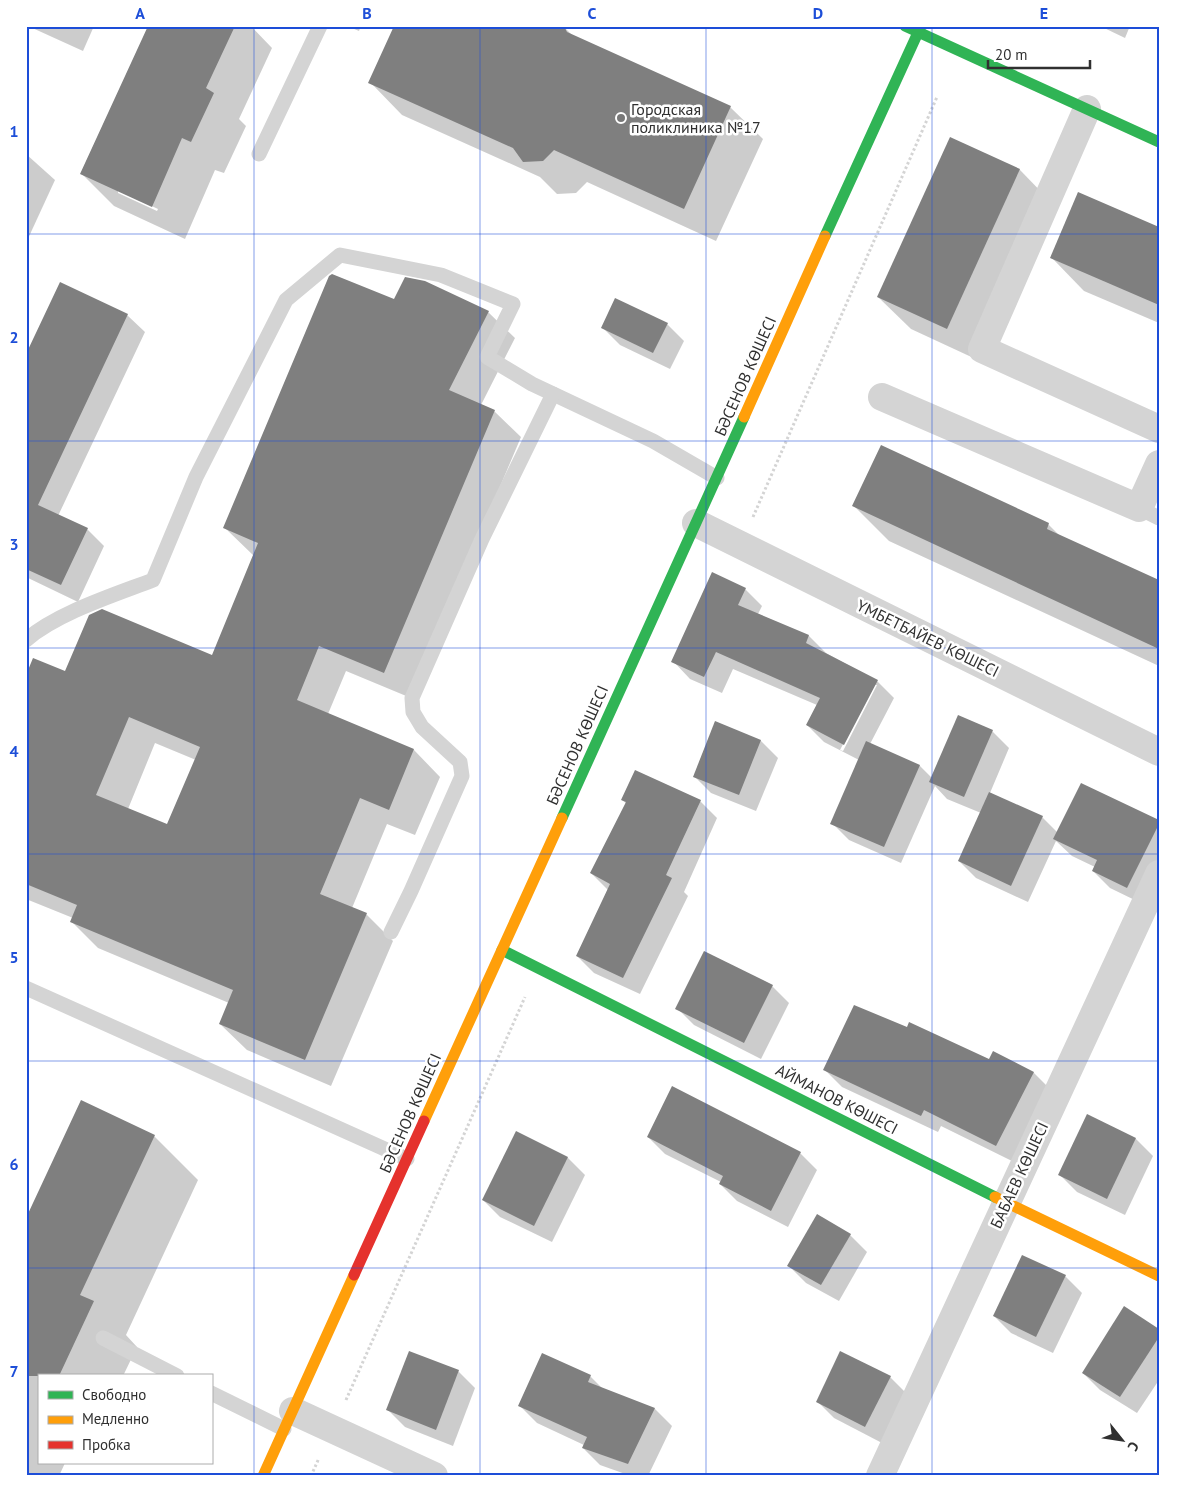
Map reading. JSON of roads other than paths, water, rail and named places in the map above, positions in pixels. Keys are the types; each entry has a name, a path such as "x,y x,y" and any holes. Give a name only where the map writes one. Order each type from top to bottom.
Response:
{"street":[{"path":"905,26 920,29 1159,142"},
{"name":"БӘСЕНОВ КӨШЕСІ","path":"263,1476 920,29"},
{"path":"1087,109 982,349 1159,429"},
{"path":"882,398 1149,513 1159,464"},
{"name":"ҮМБЕТБАЙЕВ КӨШЕСІ","path":"696,523 1159,752"},
{"name":"БАБАЕВ КӨШЕСІ","path":"880,1476 1159,874"},
{"name":"АЙМАНОВ КӨШЕСІ","path":"502,950 1159,1276"},
{"path":"288,1420 333,1430 434,1476"}],"lane":[{"path":"259,154 320,26"},
{"path":"26,640 39,629 55,621 152,580 196,476 286,300 340,255 441,275 513,304 487,357 532,384 653,441 716,478"},
{"path":"391,932 462,776 460,762 422,727 413,712 412,698 482,539 553,394"},
{"path":"26,988 407,1159"},
{"path":"104,1338 173,1374"},
{"path":"212,1393 288,1420"}],"place":[{"name":"Городская поликлиника №17","path":"621,118"}]}
